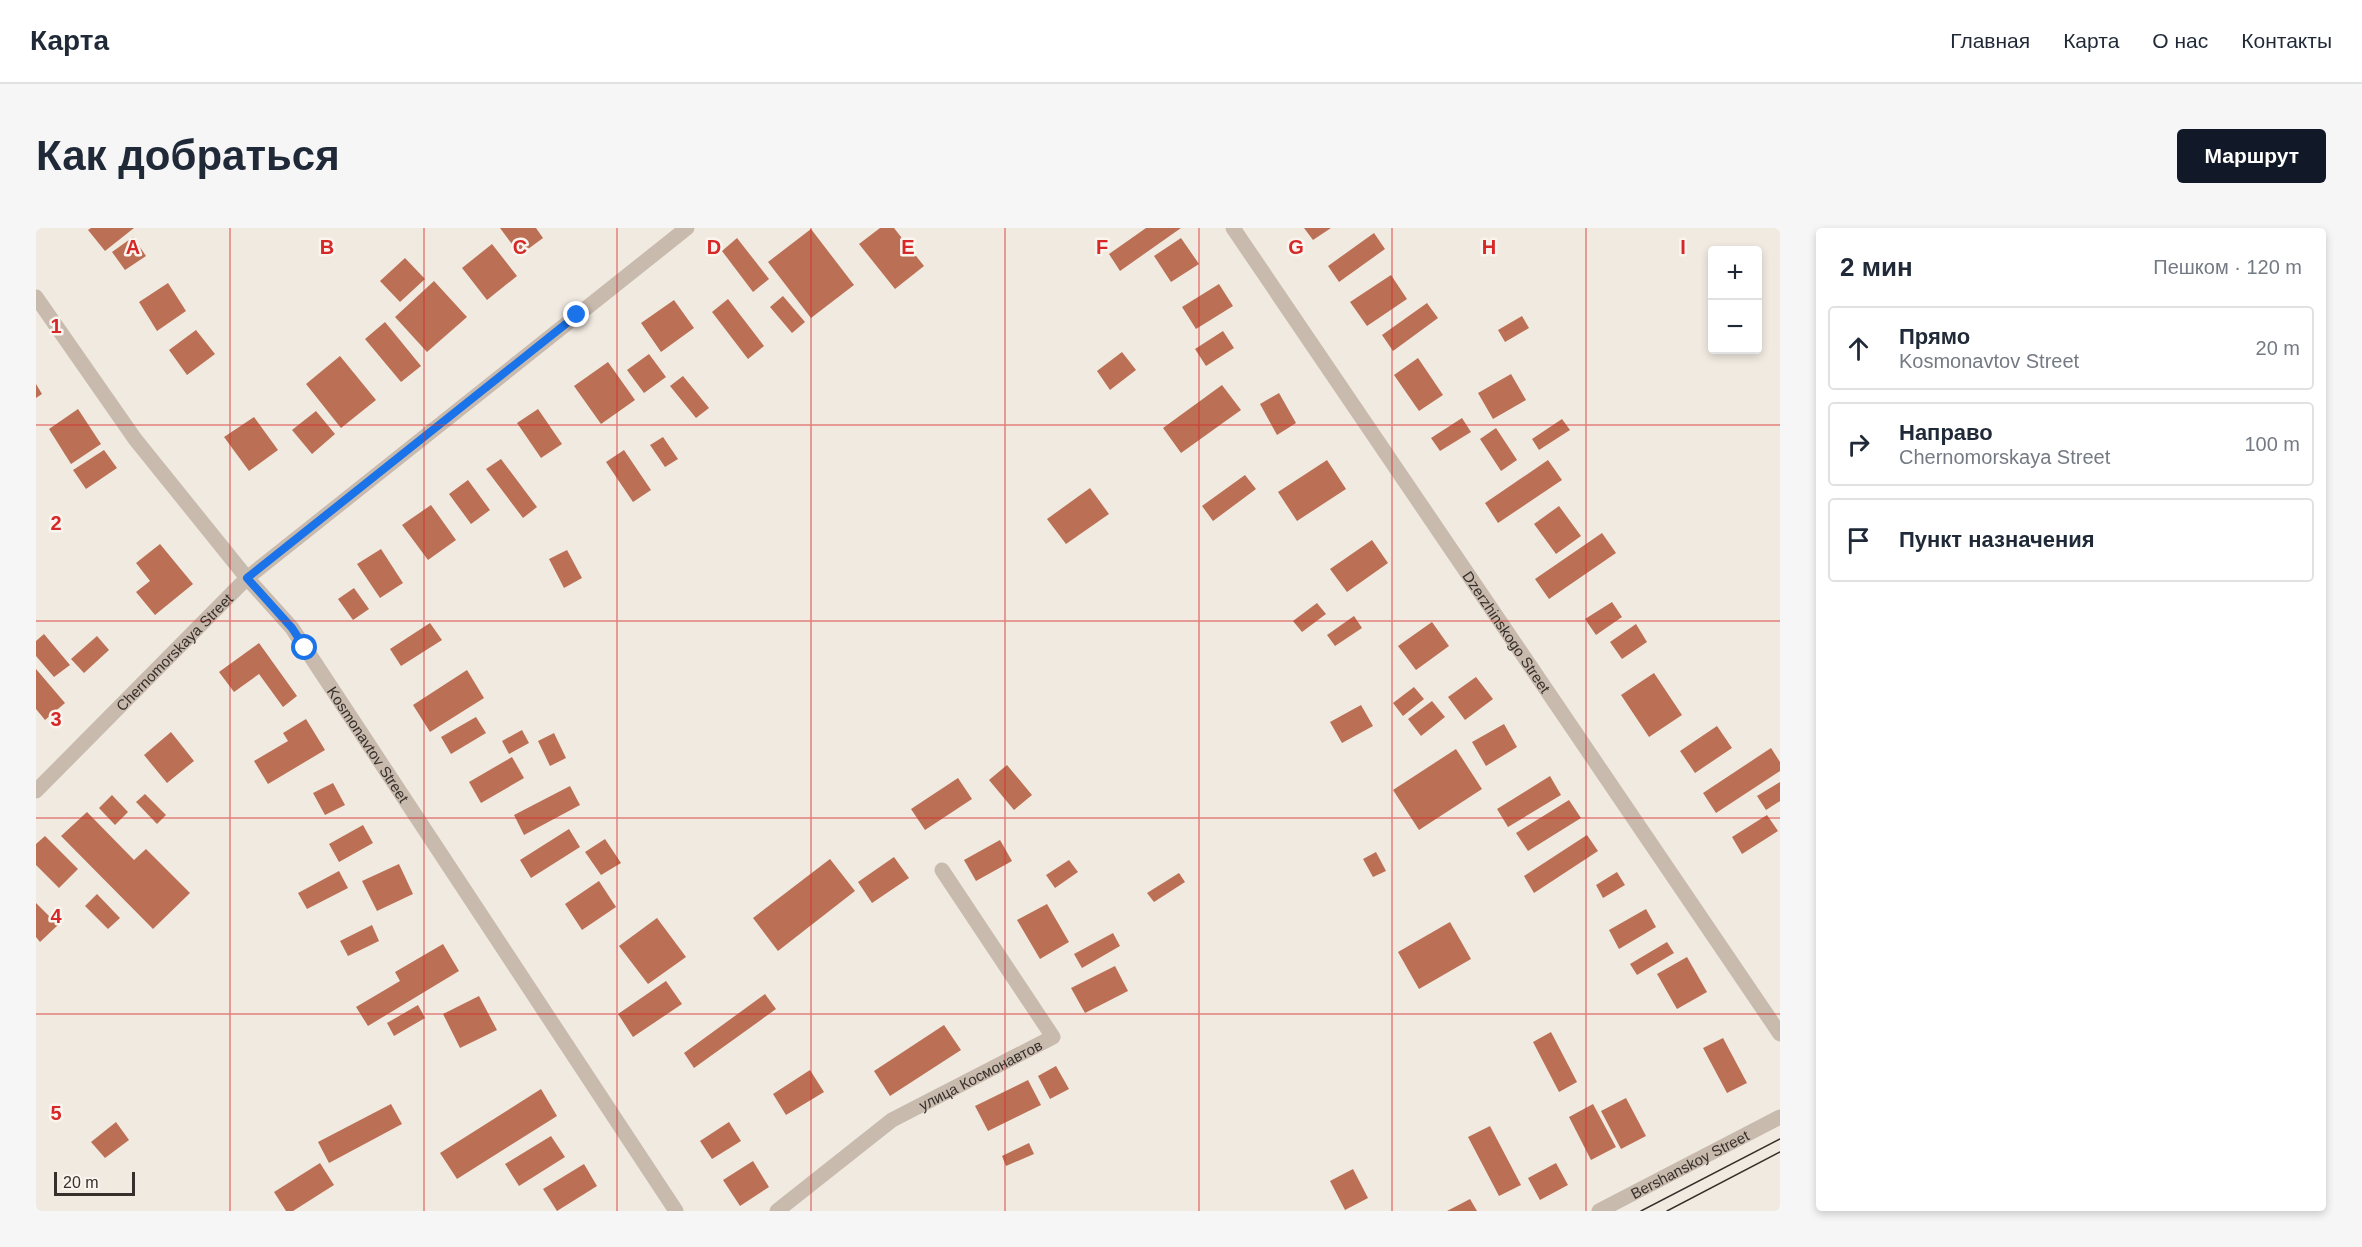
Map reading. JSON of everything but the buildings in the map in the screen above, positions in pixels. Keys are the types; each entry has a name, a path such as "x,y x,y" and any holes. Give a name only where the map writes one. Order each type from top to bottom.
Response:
{"street":[{"name":"Chernomorskaya Street","path":"36,791 247,578 687,228"},
{"name":"Dzerzhinskogo Street","path":"1233,228 1780,1034"},
{"name":"Kosmonavtov Street","path":"36,297 135,439 247,578 292,628 676,1211"},
{"name":"улица Космонавтов","path":"777,1211 892,1120 1053,1037 942,870"},
{"name":"Bershanskoy Street","path":"1599,1211 1780,1117"}],"tram line":[{"path":"1641,1211 1780,1139"},
{"path":"1667,1211 1780,1152"}],"route":[{"path":"305,648 292,628 247,578 577,315"}]}
